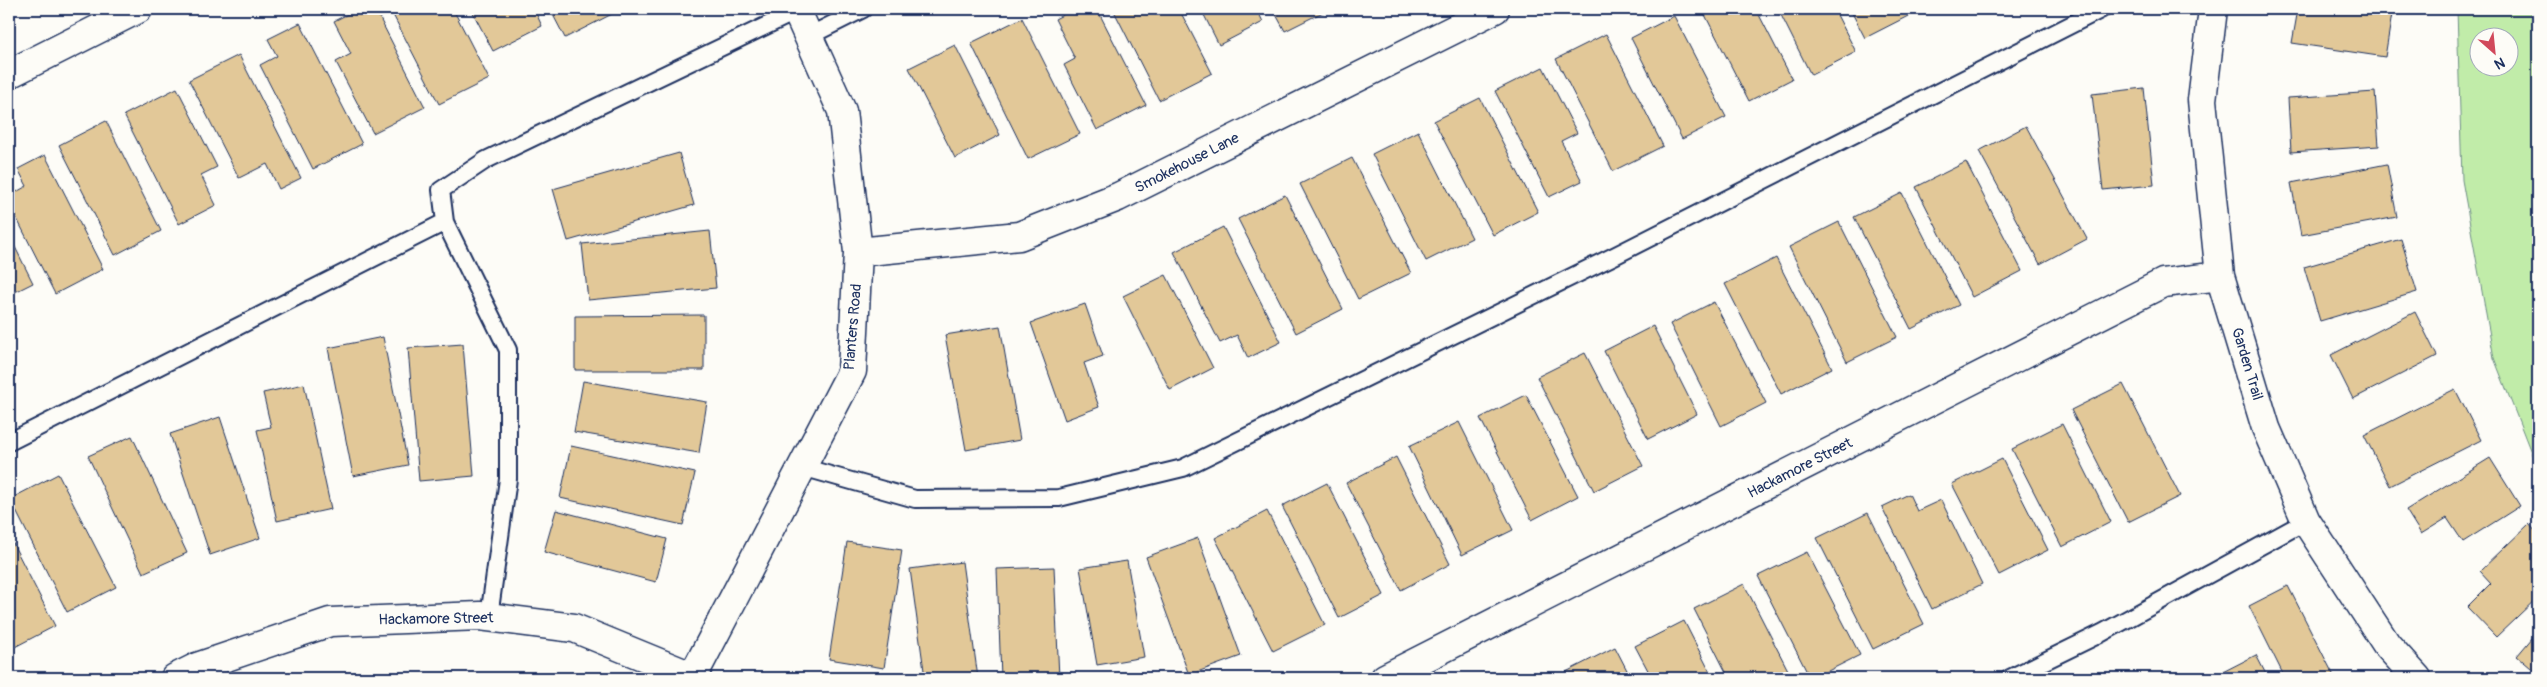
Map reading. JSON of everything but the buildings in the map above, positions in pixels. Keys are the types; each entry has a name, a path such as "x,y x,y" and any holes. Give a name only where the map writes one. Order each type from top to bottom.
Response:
{"street":[{"path":"9,74 138,9"},
{"name":"Smokehouse Lane","path":"858,252 1018,236 1118,198 1495,9"},
{"name":"Garden Trail","path":"2213,9 2202,100 2220,276 2266,428 2306,521 2387,645 2417,678"},
{"name":"Planters Road","path":"694,678 852,371 858,252 842,111 797,10"},
{"name":"Hackamore Street","path":"1385,678 2163,283 2220,276"},
{"name":"Hackamore Street","path":"175,678 197,667 330,622 489,617 574,628 694,678"}],"lane":[{"path":"809,36 863,9"},
{"path":"802,467 915,499 1059,498 1183,468 1616,255 2102,9"},
{"path":"489,617 508,479 508,350 445,222 440,190 486,160 797,10"},
{"path":"9,442 445,222"},
{"path":"2010,678 2102,633 2306,521"}],"green space":[{"path":"2457,9 2538,9 2538,470 2494,358 2462,180"}]}
